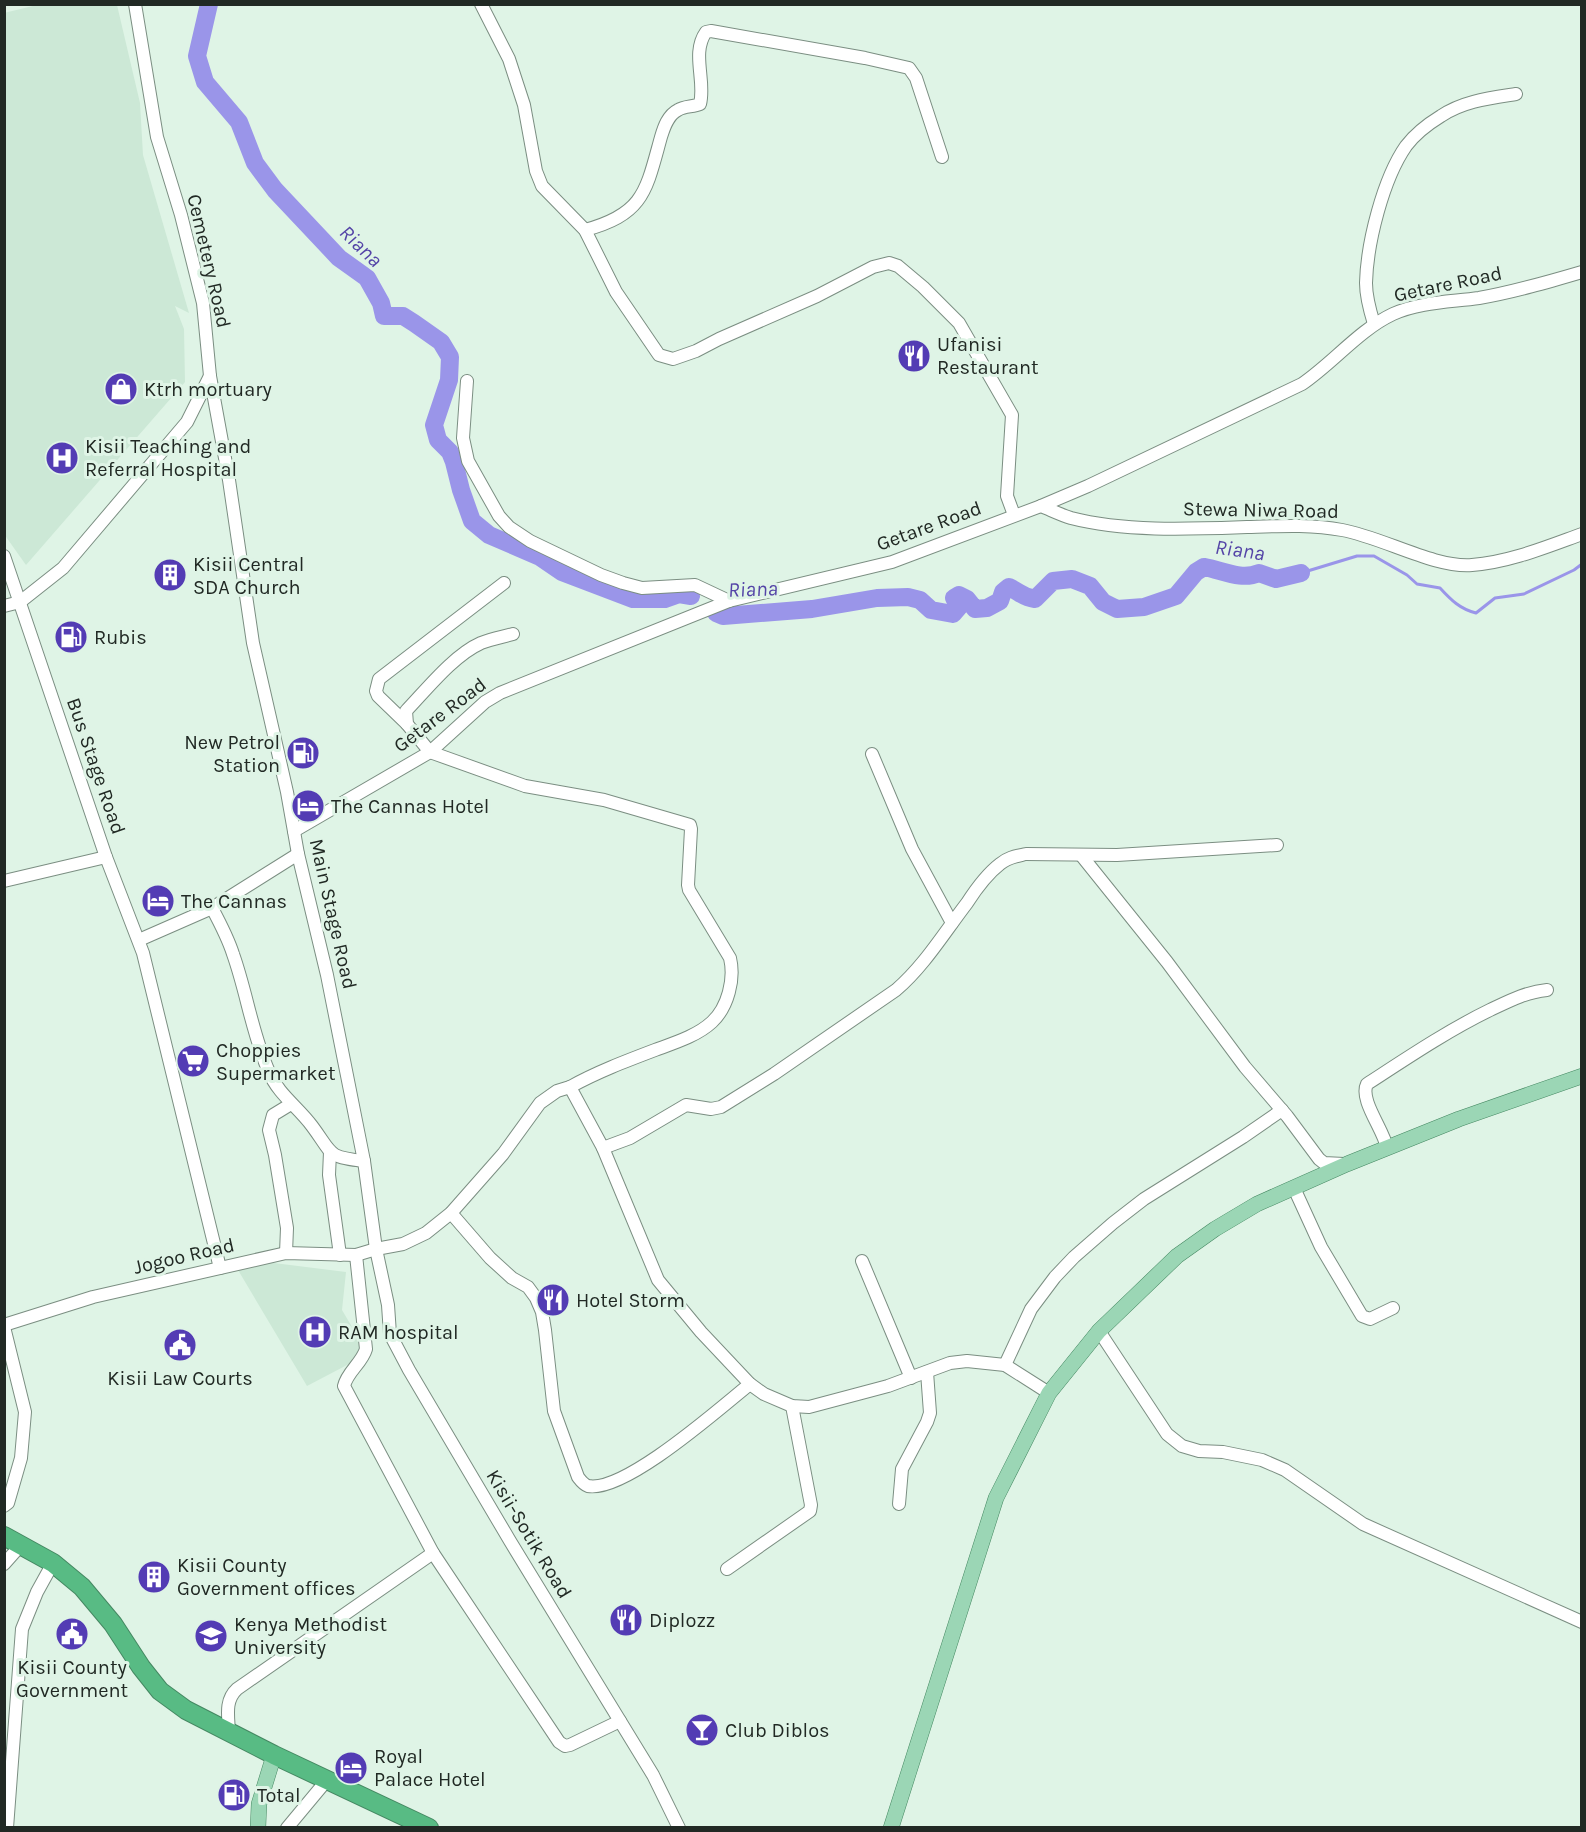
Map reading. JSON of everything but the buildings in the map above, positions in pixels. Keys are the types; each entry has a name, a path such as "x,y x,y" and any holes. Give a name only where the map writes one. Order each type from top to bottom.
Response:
{"highway":[{"path":"4,1536 53,1563 93,1597 160,1691 186,1710 274,1755 429,1827"}],"main road":[{"path":"891,1827 996,1498 1050,1393 1099,1330 1177,1256 1215,1229 1257,1204 1347,1164 1459,1119 1581,1076"},
{"path":"258,1827 259,1804 274,1755"}],"street":[{"name":"Cemetery Road","path":"135,4 157,137 181,215 203,303 210,376"},
{"path":"481,4 509,59 524,105 536,171 542,186 585,230 595,254 626,308 659,355 666,359 678,358 817,296 873,267 882,264 898,266 931,294 958,323 1012,415 1007,496 1014,515"},
{"path":"585,230 615,220 634,207 644,194 650,180 667,121 677,110 700,104 703,95 699,58 701,42 706,32 866,58 909,68 916,78 942,157"},
{"path":"1374,324 1367,290 1372,244 1385,192 1407,146 1422,129 1458,106 1516,94"},
{"name":"Getare Road","path":"294,831 430,752 485,702 500,693 729,601 892,562 1041,506 1302,384 1374,324 1395,313 1414,307 1481,298 1581,272"},
{"path":"4,606 20,602 63,568 187,422 210,376"},
{"name":"Main Stage Road","path":"210,376 229,480 253,643 298,854 327,975 364,1161 376,1249"},
{"path":"467,381 463,438 468,461 499,516 509,527 530,541 623,583 642,588 695,585 729,601"},
{"name":"Stewa Niwa Road","path":"1041,506 1069,517 1097,523 1220,528 1288,526 1341,530 1365,535 1449,564 1472,565 1495,561 1532,552 1581,534"},
{"name":"Bus Stage Road","path":"4,556 106,857 138,940 220,1268"},
{"path":"430,752 407,724 378,696 376,691 378,679 504,583"},
{"path":"407,724 406,711 464,654 480,643 513,634"},
{"name":"Jogoo Road","path":"4,1326 93,1298 286,1253 356,1255 403,1244 426,1233 451,1213 503,1154 540,1104 557,1091 699,1032 712,1022 724,1003 733,975 732,964 688,885 692,829 690,825 604,800 525,786 430,752"},
{"path":"872,754 912,849 952,923"},
{"path":"603,1148 630,1138 686,1105 711,1109 721,1107 774,1074 896,990 911,977 992,872 1013,856 1026,854 1117,855 1277,845"},
{"path":"138,940 212,908 298,854"},
{"path":"1081,855 1167,962 1245,1067 1324,1163 1347,1164"},
{"path":"4,881 106,857"},
{"path":"212,908 234,956 250,1020 269,1074 291,1104 312,1126 330,1152 339,1159 364,1161"},
{"path":"1387,1148 1386,1140 1366,1098 1364,1090 1367,1084 1425,1045 1478,1016 1527,993 1547,990"},
{"path":"570,1087 603,1148 658,1280 701,1332 750,1384 764,1394 792,1406 809,1407 888,1386 950,1363 967,1361 1005,1365 1050,1393"},
{"path":"286,1253 286,1228 269,1130 273,1115 291,1104"},
{"path":"1005,1365 1031,1309 1055,1277 1074,1257 1144,1199 1282,1110"},
{"path":"330,1152 329,1175 340,1255"},
{"path":"1294,1188 1321,1246 1362,1316 1370,1319 1393,1308"},
{"path":"451,1213 490,1258 512,1278 528,1287 536,1298 542,1312 545,1330 554,1411 578,1477 583,1483 590,1486 601,1484 644,1466 668,1450 750,1384"},
{"name":"Kisii-Sotik Road","path":"376,1249 388,1305 390,1334 510,1541 653,1775 679,1827"},
{"path":"356,1255 366,1349 364,1355 345,1379 344,1386 433,1553 560,1742 565,1746 570,1745 620,1721"},
{"path":"862,1261 910,1378"},
{"path":"4,1326 25,1412 18,1472 8,1503 4,1506"},
{"path":"1099,1330 1167,1434 1182,1446 1199,1451 1223,1452 1262,1460 1285,1470 1342,1511 1379,1532 1581,1622"},
{"path":"899,1504 902,1469 930,1413 927,1371"},
{"path":"727,1569 810,1511 811,1505 792,1406"},
{"path":"4,1564 20,1546"},
{"path":"229,1731 228,1701 237,1689 433,1553"},
{"path":"7,1827 22,1629 33,1600 53,1563"},
{"path":"287,1827 327,1780"}],"shaded area":[{"path":"37,5 117,5 140,103 143,155 189,313 175,306 184,329 185,382 26,565 4,534 4,13"},
{"name":"RAM hospital","path":"266,1262 346,1272 342,1310 368,1354 307,1386 238,1270"}],"waterway":[{"name":"Riana","path":"209,4 197,56 205,82 239,122 255,163 275,190 339,258 367,278 381,303 384,316 403,316 441,342 450,357 449,380 434,425 438,440 450,452 454,462 472,521 489,535 540,557 562,572 633,599 665,599 679,594 691,596"},
{"name":"Riana","path":"1301,573 1357,556 1374,556 1407,575 1417,584 1440,588 1456,604 1476,613 1495,598 1524,594 1582,564"},
{"name":"Riana","path":"716,613 723,616 812,609 877,598 908,597 920,600 931,610 953,614 959,607 954,598 959,595 967,599 975,609 987,608 1000,601 1003,592 1009,587 1024,596 1035,599 1053,581 1072,579 1090,586 1103,602 1117,609 1144,607 1176,596 1196,572 1204,567 1245,576 1259,573 1276,579 1301,573"}],"place":[{"name":"Ufanisi Restaurant","path":"914,356"},
{"name":"Ktrh mortuary","path":"121,389"},
{"name":"Kisii Teaching and Referral Hospital","path":"62,458"},
{"name":"Kisii Central SDA Church","path":"170,575"},
{"name":"Rubis","path":"71,637"},
{"name":"New Petrol Station","path":"303,753"},
{"name":"The Cannas Hotel","path":"308,806"},
{"name":"The Cannas","path":"158,901"},
{"name":"Choppies Supermarket","path":"193,1061"},
{"name":"Hotel Storm","path":"553,1300"},
{"name":"RAM hospital","path":"315,1332"},
{"name":"Kisii Law Courts","path":"180,1345"},
{"name":"Kisii County Government offices","path":"154,1577"},
{"name":"Diplozz","path":"626,1620"},
{"name":"Kisii County Government","path":"72,1634"},
{"name":"Kenya Methodist University","path":"211,1636"},
{"name":"Club Diblos","path":"702,1730"},
{"name":"Royal Palace Hotel","path":"351,1768"},
{"name":"Total","path":"234,1795"}]}
